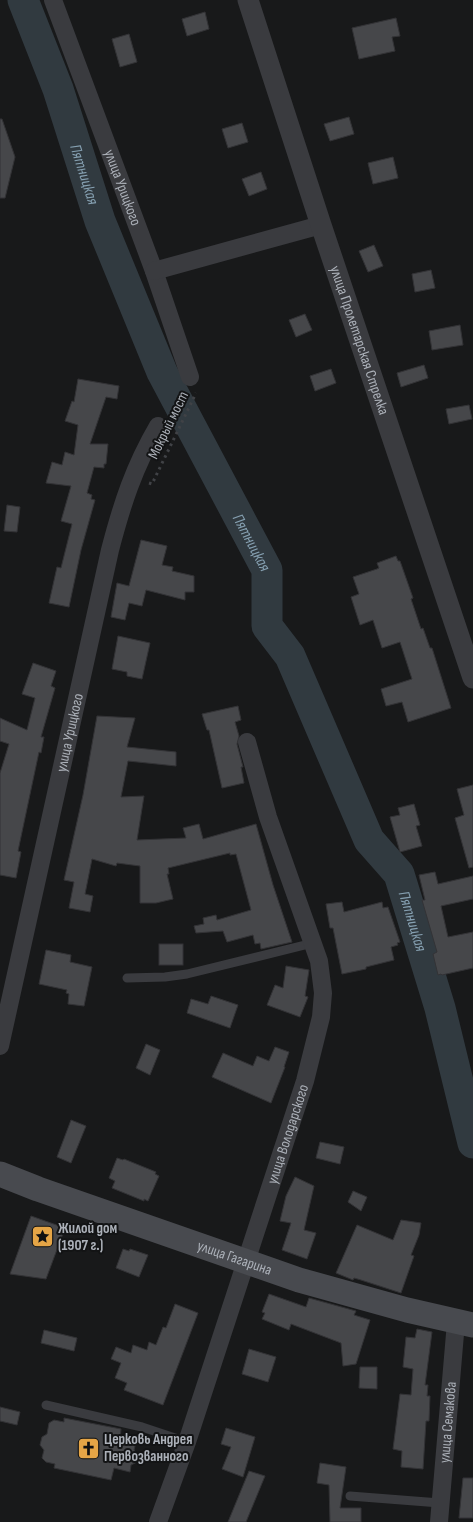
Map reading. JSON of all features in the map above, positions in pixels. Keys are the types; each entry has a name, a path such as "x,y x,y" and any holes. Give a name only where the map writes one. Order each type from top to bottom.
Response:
{"main road":[{"name":"улица Гагарина","path":"0,1174 245,1262 360,1298 465,1323"}],"street":[{"name":"улица Урицкого","path":"54,0 154,271 193,384"},
{"name":"улица Пролетарская Стрелка","path":"248,0 321,225 473,678"},
{"path":"154,271 321,225"},
{"name":"улица Урицкого","path":"0,1046 120,510 131,478 158,426"},
{"name":"улица Володарского","path":"158,1522 187,1442 305,1081 321,1017 322,977 313,943 268,817 247,742"},
{"name":"улица Семакова","path":"439,1522 465,1323"}],"lane":[{"path":"128,978 165,977 187,974 313,943"},
{"path":"46,1405 142,1427 187,1442"},
{"path":"350,1496 440,1503"}],"path":[{"name":"Мокрый мост","path":"152,484 193,384"}],"building":[{"path":"205,12 209,29 187,36 182,19"},
{"path":"396,18 400,36 392,37 395,51 359,59 352,28"},
{"path":"129,34 137,62 120,67 112,39"},
{"path":"349,117 354,134 330,141 324,124"},
{"path":"0,119 2,119 15,157 5,198 0,198"},
{"path":"242,123 248,142 228,148 222,129"},
{"path":"393,157 398,178 373,184 368,163"},
{"path":"261,172 267,189 249,196 242,179"},
{"path":"374,245 383,266 368,272 359,251"},
{"path":"431,270 435,288 415,292 412,274"},
{"path":"305,314 312,330 296,337 289,320"},
{"path":"460,325 463,345 432,350 429,331"},
{"path":"424,365 428,378 401,387 397,373"},
{"path":"331,369 336,383 315,391 310,376"},
{"path":"78,379 119,386 117,399 106,397 90,444 108,444 106,464 104,464 104,468 94,467 87,493 92,495 91,499 95,500 81,550 69,607 49,603 57,567 61,568 72,524 61,521 71,486 46,483 52,462 62,465 65,452 74,455 78,425 65,421 72,401 74,402"},
{"path":"469,405 472,419 449,424 446,409"},
{"path":"7,505 20,507 17,532 4,531"},
{"path":"141,540 167,546 162,565 173,567 172,571 194,576 194,592 185,592 185,600 146,590 142,606 129,603 125,620 111,617 117,583 129,586"},
{"path":"396,556 398,561 400,561 413,598 411,599 421,629 423,628 430,648 432,648 451,708 408,722 402,702 386,706 381,689 412,679 400,642 382,648 373,620 360,625 351,597 359,594 353,577 377,569 379,568 377,563"},
{"path":"118,636 150,643 142,679 127,676 127,672 112,669"},
{"path":"33,663 56,671 51,686 55,688 41,737 44,737 41,753 39,752 18,851 21,852 16,878 0,875 0,773 9,744 0,741 0,718 27,730 35,698 22,694"},
{"path":"238,706 241,720 235,722 239,736 237,744 243,767 241,767 244,783 222,788 209,730 207,730 202,714"},
{"path":"97,716 135,718 127,747 176,752 176,766 128,761 121,797 144,796 137,840 186,838 183,828 199,824 203,839 256,824 273,885 292,942 261,949 260,943 255,944 253,935 227,942 223,931 196,933 194,926 204,924 203,918 216,915 217,920 251,910 236,854 230,855 230,853 168,868 169,874 167,874 173,899 156,903 140,903 140,866 117,863 116,866 92,859 85,894 93,896 90,912 69,908 74,882 64,880 83,795"},
{"path":"473,785 473,867 469,868 455,818 464,815 457,789"},
{"path":"414,804 420,825 416,826 422,846 400,852 390,817 400,815 398,808"},
{"path":"435,872 438,884 473,876 473,899 441,906 448,937 473,932 473,968 438,975 433,954 437,952 422,900 425,900 419,875"},
{"path":"342,902 344,912 382,902 383,908 388,907 400,942 397,943 398,945 391,947 394,960 342,974 326,904"},
{"path":"159,944 183,944 183,965 159,965"},
{"path":"46,950 71,955 70,962 92,967 84,1006 68,1004 69,994 66,993 67,990 39,984"},
{"path":"286,966 309,970 305,996 308,997 300,1017 267,1005 275,985 283,988"},
{"path":"211,996 238,1005 230,1028 187,1013 191,999 208,1004"},
{"path":"146,1044 160,1050 150,1075 136,1068"},
{"path":"275,1047 289,1052 271,1103 212,1077 223,1053 253,1066 257,1056 269,1061"},
{"path":"71,1120 86,1126 71,1163 57,1157"},
{"path":"320,1142 344,1147 340,1164 316,1158"},
{"path":"117,1158 156,1172 155,1174 159,1176 148,1201 112,1188 115,1181 109,1178"},
{"path":"295,1177 314,1186 304,1230 316,1233 307,1259 282,1250 291,1223 280,1221 286,1196"},
{"path":"353,1191 367,1197 361,1211 348,1202"},
{"path":"31,1216 65,1228 46,1279 10,1274"},
{"path":"401,1220 421,1223 419,1235 411,1255 414,1256 401,1293 354,1278 353,1280 336,1273 357,1225 393,1240"},
{"path":"123,1249 129,1251 130,1249 148,1255 139,1277 116,1268"},
{"path":"269,1294 306,1307 309,1298 356,1311 354,1315 370,1320 356,1364 343,1366 341,1343 291,1324 289,1330 262,1319 265,1313 262,1312"},
{"path":"175,1304 198,1313 163,1405 124,1390 127,1383 115,1378 121,1363 111,1359 116,1347 131,1353 133,1345 147,1350 149,1342 156,1345 163,1327 166,1328"},
{"path":"417,1329 432,1332 425,1385 428,1385 427,1396 430,1396 429,1421 426,1421 423,1469 401,1467 402,1451 393,1449 400,1394 411,1395 413,1369 403,1367 406,1337 415,1338"},
{"path":"44,1330 77,1338 74,1351 41,1343"},
{"path":"249,1349 276,1357 268,1382 242,1374"},
{"path":"360,1367 377,1367 377,1389 359,1388"},
{"path":"0,1407 20,1412 17,1425 0,1421"},
{"name":"Церковь Андрея Первозванного","path":"64,1418 121,1429 120,1439 136,1442 134,1450 138,1455 137,1462 131,1465 130,1472 114,1468 111,1480 54,1468 55,1464 46,1462 42,1458 44,1450 40,1445 42,1437 47,1434 49,1423 54,1420 64,1422"},
{"path":"226,1428 255,1437 243,1477 222,1469 231,1447 221,1444"},
{"path":"320,1463 346,1467 340,1508 361,1508 361,1522 330,1522 329,1485 317,1483"},
{"path":"249,1471 265,1476 246,1522 228,1522"},
{"path":"463,1478 473,1478 473,1518 459,1518"}],"waterway":[{"name":"Пятницкая","path":"23,0 58,89 100,221 162,372 267,570 267,626 290,656 369,840 399,874 440,1008 473,1143"}],"place":[{"name":"Жилой дом (1907 г.)","path":"42,1237"},
{"name":"Церковь Андрея Первозванного","path":"88,1448"}]}
